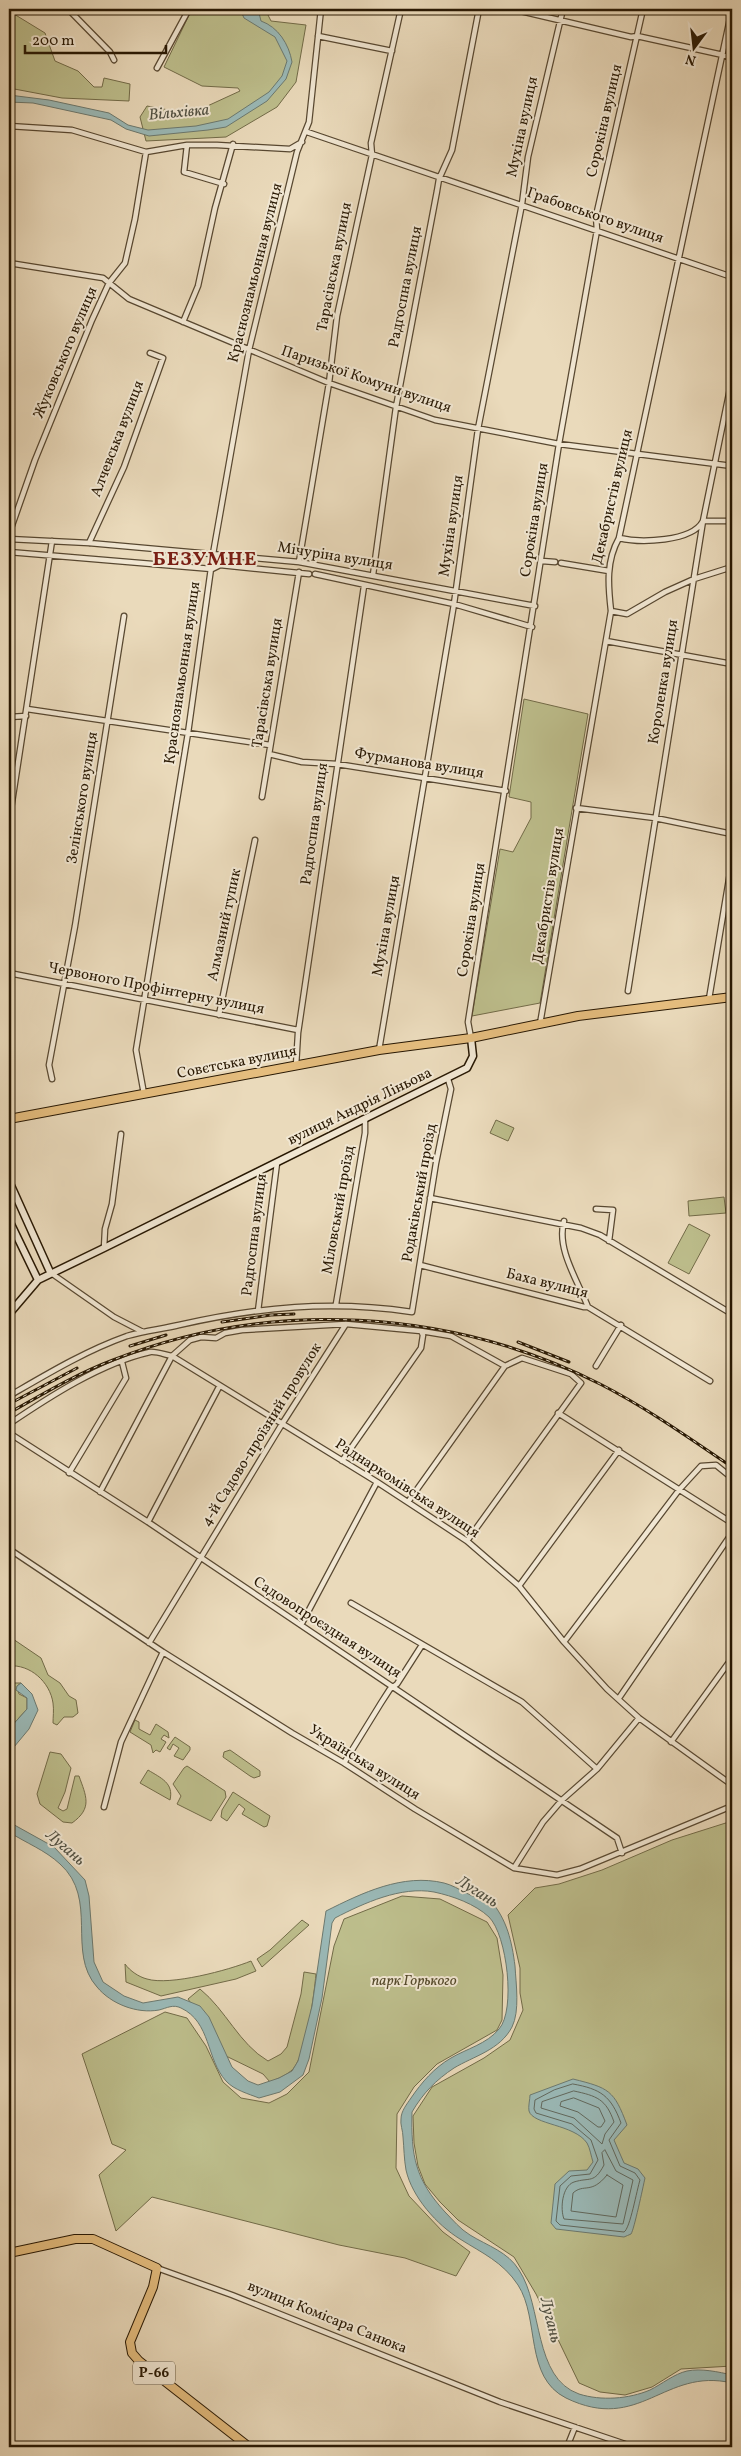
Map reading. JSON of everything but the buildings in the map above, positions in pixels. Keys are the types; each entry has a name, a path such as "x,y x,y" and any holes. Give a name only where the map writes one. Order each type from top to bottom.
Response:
{"main road":[{"path":"471,1038 578,1016 732,997"},
{"name":"Совєтська вулиця","path":"9,1119 379,1050 471,1038"},
{"name":"вулиця Комісара Санюка","path":"9,2253 75,2239 93,2239 157,2268"},
{"name":"Р-66","path":"157,2268 153,2287 130,2342 132,2353 249,2447"}],"street":[{"path":"68,9 110,52 114,60"},
{"path":"157,68 189,9"},
{"name":"Краснознамьонная вулиця","path":"144,1094 136,1050 188,733 213,554 249,350 297,152 306,132 321,9"},
{"name":"Тарасівська вулиця","path":"299,562 329,383 337,316 372,155 371,142 402,9"},
{"name":"Радгоспна вулиця","path":"373,574 396,407 439,179 452,150 479,9"},
{"path":"512,9 631,37 637,36 732,57"},
{"name":"Мухіна вулиця","path":"379,1050 454,604 478,430 522,204 528,156 563,9"},
{"name":"Сорокіна вулиця","path":"471,1038 468,1022 532,627 559,444 597,230 596,216 643,9"},
{"name":"Декабристів вулиця","path":"540,1024 611,611 607,580 613,548 619,538 732,9"},
{"path":"318,36 392,51"},
{"path":"9,126 72,130 146,152 187,146 234,144 290,148 303,141"},
{"name":"Грабовського вулиця","path":"306,132 439,179 522,204 732,277"},
{"path":"183,322 198,286 216,208 234,144"},
{"path":"187,146 184,172 224,184"},
{"name":"Жуковського вулиця","path":"9,534 35,460 109,283 125,263 135,219 146,152"},
{"name":"Паризької Комуни вулиця","path":"9,263 103,278 129,299 329,383 435,420 478,430 559,444 732,466"},
{"name":"Алчевська вулиця","path":"89,543 124,467 163,358 150,352"},
{"name":"Короленка вулиця","path":"628,991 703,522 732,379"},
{"path":"619,538 628,540 672,538 693,533 699,529 703,522 732,522"},
{"name":"Мічуріна вулиця","path":"9,539 89,543 299,562 373,574 535,606"},
{"path":"9,822 52,541"},
{"name":"Мічуріна вулиця","path":"9,552 51,554 212,569 220,565 299,572 454,604 532,627"},
{"path":"542,561 609,571"},
{"path":"611,611 627,614 636,611 648,600 694,579 732,567"},
{"name":"Тарасівська вулиця","path":"262,797 299,572"},
{"name":"Радгоспна вулиця","path":"296,1066 298,1030 364,586"},
{"name":"Зелінського вулиця","path":"52,1079 49,1065 65,983 124,616"},
{"path":"606,640 732,664"},
{"path":"27,709 106,723 270,745"},
{"path":"9,717 26,716"},
{"name":"Фурманова вулиця","path":"268,754 302,762 337,764 506,791"},
{"path":"576,808 655,818 732,834"},
{"name":"Алмазний тупик","path":"219,1014 255,840"},
{"path":"708,999 732,861"},
{"name":"Червоного Профінтерну вулиця","path":"9,973 298,1030"},
{"name":"вулиця Андрія Ліньова","path":"9,1314 38,1280 50,1272 104,1248 467,1068 472,1061 471,1038"},
{"name":"Родаківський проїзд","path":"336,1304 412,1312 430,1198 451,1089 448,1079"},
{"name":"Міловський проїзд","path":"336,1304 366,1133 365,1119"},
{"path":"104,1248 105,1229 112,1204 121,1134"},
{"name":"Радгоспна вулиця","path":"258,1311 277,1163"},
{"path":"9,1180 50,1272 114,1317 144,1332"},
{"path":"430,1198 563,1222 581,1228 609,1241 732,1314"},
{"path":"596,1209 613,1210 609,1241"},
{"path":"9,1220 38,1280"},
{"path":"563,1222 561,1232 564,1250 588,1306"},
{"name":"Баха вулиця","path":"420,1265 584,1307 588,1306 710,1381"},
{"path":"9,1396 100,1346 144,1332 211,1318 258,1311 336,1304"},
{"path":"100,1492 172,1356 190,1340 201,1337 216,1338 225,1333 242,1330 346,1324 452,1336 505,1366"},
{"name":"4-й Садово-проїзний провулок","path":"149,1643 282,1424 346,1324"},
{"path":"596,1366 620,1325"},
{"path":"342,1461 421,1348 423,1335 421,1331"},
{"name":"Раднаркомівська вулиця","path":"122,1362 152,1352 172,1356 219,1387 377,1482 467,1541 519,1586 564,1642 607,1689 639,1718 732,1785"},
{"path":"408,1502 505,1366 522,1358 571,1374 581,1383 467,1541"},
{"path":"9,1424 42,1402 90,1376 122,1362 126,1378 69,1473"},
{"path":"148,1522 219,1387"},
{"path":"558,1413 732,1523"},
{"name":"Садовопроєздная вулиця","path":"9,1433 148,1522 562,1800 617,1838 622,1853"},
{"path":"519,1586 619,1450"},
{"path":"564,1642 679,1490 703,1464 716,1466 732,1478"},
{"path":"301,1625 377,1482"},
{"path":"619,1698 732,1533"},
{"name":"Українська вулиця","path":"9,1549 162,1652 344,1763 415,1810 514,1868 556,1876 622,1853 732,1806"},
{"path":"351,1602 522,1702 597,1769"},
{"path":"344,1763 381,1703 422,1645"},
{"path":"104,1807 121,1742 162,1652"},
{"path":"671,1742 732,1658"},
{"path":"514,1868 543,1822 562,1800 597,1769 639,1718"},
{"name":"вулиця Комісара Санюка","path":"157,2268 224,2292 500,2402 634,2447"},
{"path":"568,2447 575,2428"}],"green space":[{"path":"192,9 265,9 271,21 306,25 296,82 277,107 226,137 146,141 140,117 147,106 190,114 240,91 238,88 202,86 164,67"},
{"path":"9,11 45,33 55,61 78,71 94,87 102,87 104,78 130,84 129,101 62,98 9,88"},
{"path":"524,699 588,714 540,1003 472,1016 500,849 513,852 531,818 531,802 509,797"},
{"path":"496,1120 514,1128 508,1141 490,1133"},
{"path":"724,1197 726,1213 689,1216 688,1201"},
{"path":"689,1224 710,1235 689,1274 668,1263"},
{"path":"13,1639 41,1658 48,1675 60,1683 69,1696 76,1700 78,1713 73,1717 64,1717 57,1725 53,1723 53,1703 48,1688 31,1671 17,1666 9,1666 9,1644"},
{"path":"9,1683 21,1683 17,1686 19,1694 27,1698 27,1709 9,1729"},
{"path":"135,1720 139,1722 139,1729 150,1735 156,1724 168,1732 169,1738 164,1735 161,1739 166,1742 160,1752 156,1750 153,1753 151,1745 130,1732"},
{"path":"175,1737 190,1747 183,1760 174,1756 179,1748 173,1744 170,1750 167,1748"},
{"path":"230,1750 260,1771 260,1776 254,1778 250,1776 223,1757 224,1752"},
{"path":"50,1752 61,1754 71,1768 65,1792 58,1808 63,1811 67,1809 75,1776 79,1776 84,1790 85,1807 79,1817 72,1823 63,1822 40,1804 37,1794"},
{"path":"187,1766 225,1791 226,1797 211,1821 177,1804 181,1796 173,1784"},
{"path":"148,1770 168,1785 171,1794 170,1800 140,1783"},
{"path":"233,1792 270,1816 267,1826 264,1827 242,1814 245,1809 239,1804 227,1821 221,1817 222,1810"},
{"path":"732,1821 732,2366 681,2369 652,2387 625,2395 600,2392 579,2383 536,2294 514,2257 458,2220 425,2184 418,2166 414,2143 413,2116 432,2087 484,2058 510,2040 523,2010 520,1993 520,1968 508,1915 535,1888 559,1884 602,1870 672,1840"},
{"name":"парк Горького","path":"402,1896 440,1899 487,1922 497,1938 503,1975 502,2020 497,2030 437,2064 414,2087 397,2114 396,2168 409,2196 443,2232 470,2252 456,2276 405,2258 339,2245 152,2197 116,2231 99,2175 126,2150 112,2144 82,2054 165,2012 187,2018 206,2046 223,2082 241,2098 269,2103 287,2094 309,2072 334,1946 344,1919"},
{"path":"302,1920 309,1925 262,1967 257,1959 270,1950"},
{"path":"251,1961 256,1971 236,1979 161,1996 126,1982 125,1964 138,1975 157,1981 184,1979 229,1969"},
{"path":"304,1972 316,1974 308,2026 301,2054 291,2071 270,2082 263,2074 226,2056 188,1999 200,1989 218,2007 249,2046 268,2061 281,2054 287,2047 301,1994"}],"water":[{"path":"240,9 258,9 261,21 273,27 282,37 291,55 292,62 286,79 267,101 226,127 149,136 126,129 111,120 33,103 9,102 9,95 49,100 109,113 128,125 148,130 196,126 228,119 269,92 282,76 287,61 275,37 244,18"},
{"path":"21,1683 32,1694 38,1710 29,1729 14,1747 10,1747 9,1729 27,1709 27,1698 16,1690 17,1686"},
{"path":"9,1822 54,1847 85,1880 89,1896 94,1962 103,1982 124,1996 143,2003 178,1997 200,2006 209,2017 232,2067 248,2081 258,2085 279,2078 292,2071 298,2061 312,2006 326,1911 383,1886 413,1881 444,1883 477,1898 490,1900 505,1923 512,1948 517,1997 516,2013 512,2027 501,2041 486,2052 454,2068 441,2077 425,2093 412,2112 414,2154 427,2189 460,2227 509,2258 519,2270 527,2285 546,2357 554,2373 564,2386 579,2394 596,2398 624,2397 650,2390 682,2372 698,2370 732,2375 732,2383 708,2381 688,2384 633,2405 614,2409 592,2407 566,2398 553,2389 544,2376 538,2362 529,2314 525,2299 518,2285 499,2264 451,2233 434,2218 414,2190 409,2180 405,2162 401,2121 404,2108 434,2071 451,2058 489,2039 499,2029 504,2019 508,1990 505,1955 495,1926 483,1912 456,1898 434,1892 409,1891 383,1897 335,1918 332,1923 322,1998 309,2059 303,2075 280,2092 259,2098 237,2089 226,2081 215,2062 203,2031 191,2014 175,2006 151,2011 133,2009 117,2003 97,1987 88,1973 84,1958 81,1909 78,1893 72,1878 54,1859 9,1832"},
{"path":"573,2079 602,2088 614,2097 627,2125 614,2140 624,2163 638,2169 645,2178 631,2234 624,2237 556,2229 551,2223 555,2184 569,2171 587,2170 593,2162 588,2145 581,2137 564,2128 532,2116 529,2111 530,2095"}],"waterway":[{"path":"732,1430 727,1441 732,1444"}],"railway":[{"path":"222,1322 271,1315 294,1314"},
{"path":"9,1413 99,1366 173,1340 234,1327 297,1320 359,1320 421,1327 483,1339 542,1359 617,1393 668,1424 732,1467"},
{"path":"130,1346 166,1335"},
{"path":"518,1342 569,1362"},
{"path":"9,1404 77,1368"}],"district":[{"name":"БЕЗУМНЕ","path":"205,560"}],"water label":[{"name":"Вільхівка","path":"179,113"},
{"name":"Лугань","path":"65,1848"},
{"name":"Лугань","path":"477,1892"},
{"name":"Лугань","path":"550,2320"}]}
